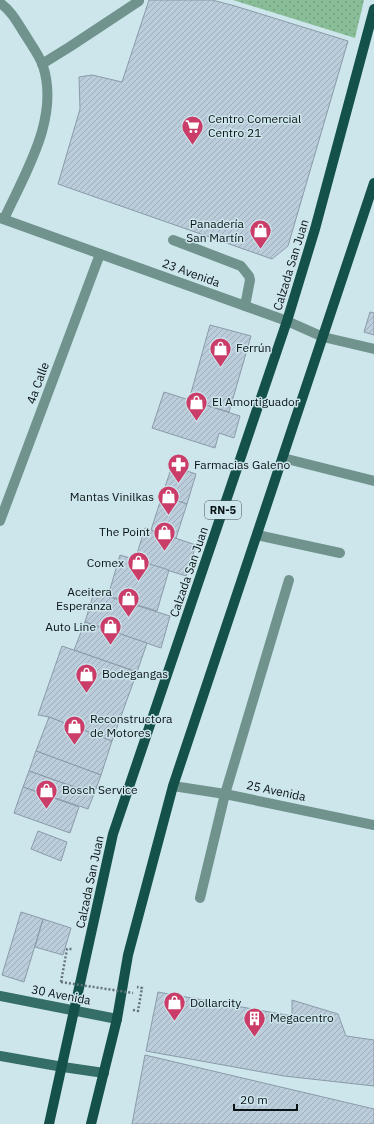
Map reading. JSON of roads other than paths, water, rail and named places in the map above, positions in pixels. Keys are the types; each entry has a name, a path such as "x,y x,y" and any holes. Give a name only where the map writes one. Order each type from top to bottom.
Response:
{"main road":[{"name":"Calzada San Juan","path":"50,1124 113,834 287,321 315,229 374,9"},
{"path":"91,1124 117,1019 128,955 173,786 258,535 374,183"}],"street":[{"path":"42,64 139,1"},
{"path":"0,3 13,16 35,50 42,64 47,82 43,132 2,219"},
{"name":"23 Avenida","path":"2,219 287,321 323,337 374,349"},
{"path":"173,240 241,266 249,276 250,280 245,306"},
{"name":"4a Calle","path":"0,521 100,254"},
{"path":"283,458 374,481"},
{"path":"258,535 340,553"},
{"path":"200,898 225,794 289,580"},
{"name":"25 Avenida","path":"173,786 225,794 374,825"},
{"name":"30 Avenida","path":"0,996 117,1019"},
{"path":"0,1056 104,1073"}],"place":[{"name":"Centro Comercial Centro 21","path":"193,146"},
{"name":"Panadería San Martín","path":"260,250"},
{"name":"Ferrún","path":"220,368"},
{"name":"El Amortiguador","path":"196,422"},
{"name":"Farmacias Galeno","path":"179,484"},
{"name":"Mantas Vinilkas","path":"169,516"},
{"name":"The Point","path":"165,552"},
{"name":"Comex","path":"139,582"},
{"name":"Aceitera Esperanza","path":"128,618"},
{"name":"Auto Line","path":"111,646"},
{"name":"Bodegangas","path":"87,694"},
{"name":"Reconstructora de Motores","path":"74,746"},
{"name":"Bosch Service","path":"46,810"},
{"name":"Dollarcity","path":"175,1022"},
{"name":"Megacentro","path":"254,1038"}]}
